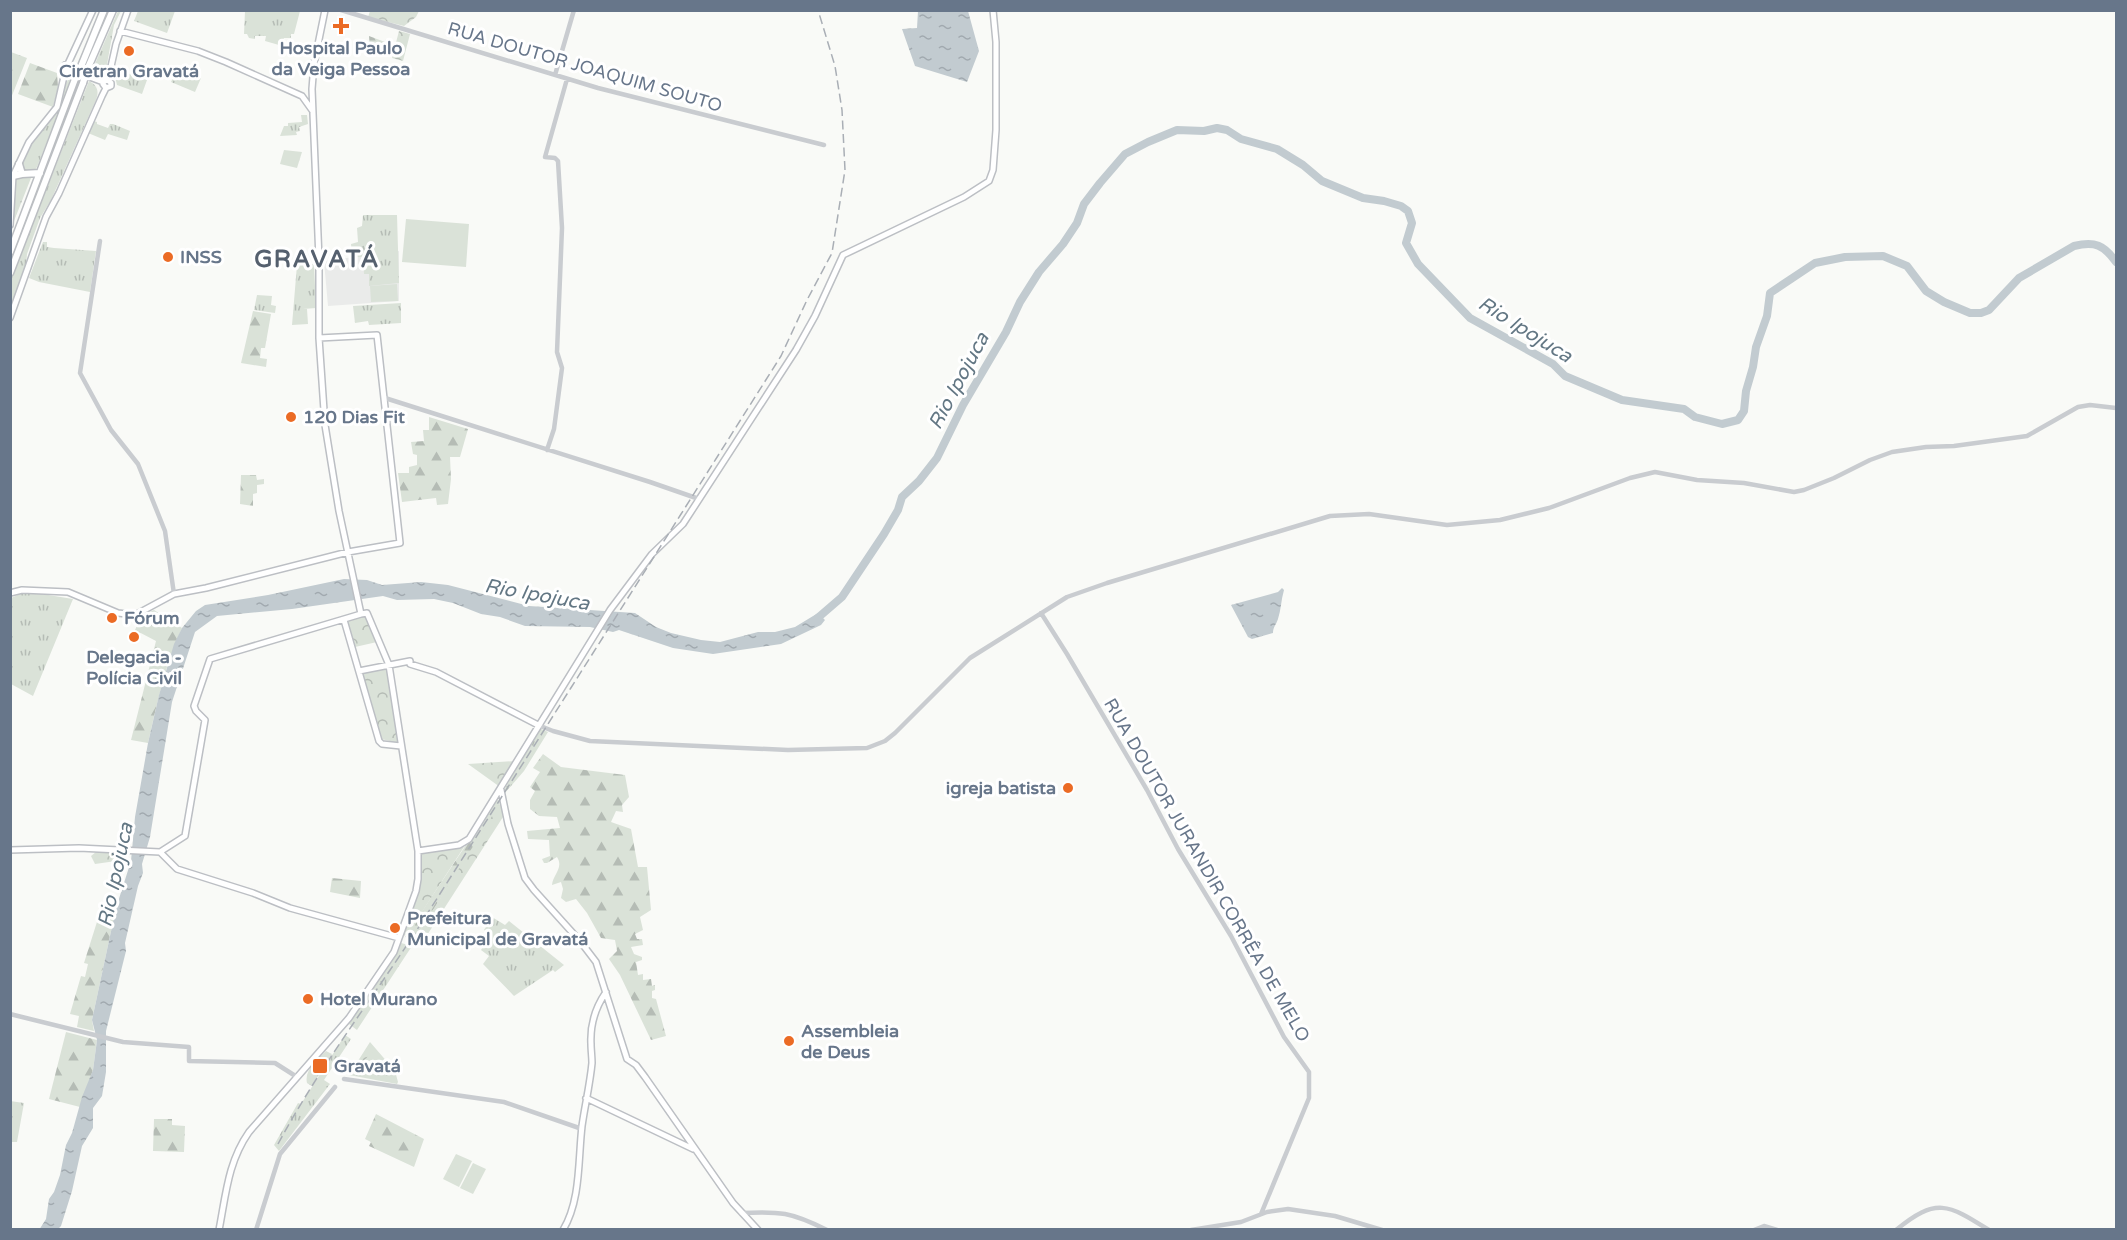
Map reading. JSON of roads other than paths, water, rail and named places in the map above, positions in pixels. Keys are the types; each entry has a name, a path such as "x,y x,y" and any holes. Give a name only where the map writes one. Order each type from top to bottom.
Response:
{"highway":[{"path":"10,252 75,79 104,10"},
{"path":"10,273 112,10"},
{"path":"19,164 22,174"},
{"path":"13,177 40,173"}],"main road":[{"path":"10,225 13,177 33,135 51,117 57,107 67,69 93,10"},
{"path":"10,318 46,217 59,193 106,83 128,10"},
{"path":"325,10 314,64 312,89 319,259 319,338 325,425 337,503 360,611"},
{"path":"418,851 465,843 501,790 538,725 610,610 654,552 680,528 802,340 843,255 941,208 989,181 992,175 996,78 993,10"},
{"path":"120,31 210,55 302,96 313,111"},
{"path":"67,69 106,83"},
{"path":"302,96 308,94 312,89"},
{"path":"10,593 22,590 68,592 118,613 131,616 140,614 174,594 348,552 400,543 377,335 319,338"},
{"path":"10,849 79,848 160,852 185,836 205,720 194,706 210,659 344,620 360,611 368,614 389,665 418,851 418,879 399,938 389,959 349,1018 249,1132 234,1158 219,1230"},
{"path":"344,620 370,716 380,743 401,746"},
{"path":"359,671 410,661 410,664 440,675 538,725"},
{"path":"501,790 508,824 525,878 589,952 599,969 627,1059 641,1071 741,1213 758,1230"},
{"path":"160,852 177,869 253,893 290,908 399,938"},
{"path":"563,1230 570,1219 575,1198 592,1060 592,1024 597,1006 606,992"},
{"path":"586,1098 695,1150"}],"street":[{"name":"RUA DOUTOR JOAQUIM SOUTO","path":"341,10 637,99 824,145"},
{"path":"555,75 574,10"},
{"path":"547,450 552,436 562,368 557,352 562,228 558,161 555,158 545,157 567,79"},
{"path":"100,241 80,373 111,430 138,464 163,526 174,594"},
{"path":"385,398 699,499"},
{"path":"538,725 566,735 602,742 788,750 867,748 885,741 895,733 956,670 974,655 1067,597 1339,514 1369,514 1447,525 1500,520 1554,507 1590,491 1655,471 1697,480 1744,483 1794,492 1834,478 1892,452 2027,436 2078,407 2090,405 2116,408"},
{"name":"RUA DOUTOR JURANDIR CORRÊA DE MELO","path":"1041,614 1147,790 1284,1037 1309,1072 1309,1098 1261,1214"},
{"path":"10,1014 123,1042 189,1047 189,1061 275,1063 297,1077"},
{"path":"344,1079 504,1102 582,1129"},
{"path":"256,1230 280,1154 335,1087"},
{"path":"1896,1230 1909,1219 1939,1206 1954,1210 1989,1230"},
{"path":"1191,1230 1241,1222 1282,1209 1335,1216 1382,1230"},
{"path":"741,1213 770,1212 794,1215 827,1230"},
{"path":"1754,1230 1764,1226 1777,1230"}],"water":[{"path":"918,11 968,11 979,51 967,82 915,66 902,29 917,28"},
{"name":"Rio Ipojuca","path":"344,579 367,580 382,585 421,582 448,585 529,606 635,613 656,627 671,633 720,642 758,632 775,632 795,627 818,613 825,620 821,625 781,644 713,654 673,648 619,630 613,632 590,627 525,626 500,617 481,614 453,603 434,599 397,600 383,596 292,609 217,616 195,632 172,702 150,837 142,864 143,873 138,886 125,943 126,951 106,1031 106,1072 102,1096 93,1108 93,1128 82,1146 61,1226 58,1229 39,1230 46,1219 49,1199 60,1175 66,1145 93,1070 97,1040 92,1020 116,908 131,861 135,817 148,743 174,644 182,628 196,611 205,605"},
{"path":"1282,588 1284,590 1280,612 1273,633 1252,639 1248,637 1231,605 1278,592"}],"waterway":[{"name":"Rio Ipojuca","path":"813,622 842,597 884,534 898,510 902,497 919,481 937,458 963,405 1006,332 1020,302 1039,272 1063,244 1077,223 1084,204 1125,154 1177,130 1204,131 1217,128 1227,130 1241,139 1277,149 1303,165 1322,181 1363,198 1401,206 1408,211 1412,223 1406,243 1418,264 1470,318 1553,364 1565,376 1622,400 1684,409 1695,417 1722,424 1738,420 1744,411 1746,391 1756,347 1767,316 1770,293 1815,263 1845,257 1883,256 1907,266 1926,291 1944,302 1970,313 1981,313 1989,310 2019,278 2074,246 2093,244 2103,248 2116,262"}],"railway":[{"path":"278,1144 313,1084 429,911 781,356 832,253 845,170 842,110 835,66 818,10"}],"place":[{"name":"Hospital Paulo da Veiga Pessoa","path":"341,26"},
{"name":"Ciretran Gravatá","path":"129,51"},
{"name":"INSS","path":"168,257"},
{"name":"120 Dias Fit","path":"291,417"},
{"name":"Fórum","path":"112,618"},
{"name":"Delegacia - Polícia Civil","path":"134,637"},
{"name":"igreja batista","path":"1068,788"},
{"name":"Prefeitura Municipal de Gravatá","path":"395,928"},
{"name":"Hotel Murano","path":"308,999"},
{"name":"Assembleia de Deus","path":"789,1041"},
{"name":"Gravatá","path":"320,1066"}],"district":[{"name":"GRAVATÁ","path":"317,259"}]}
